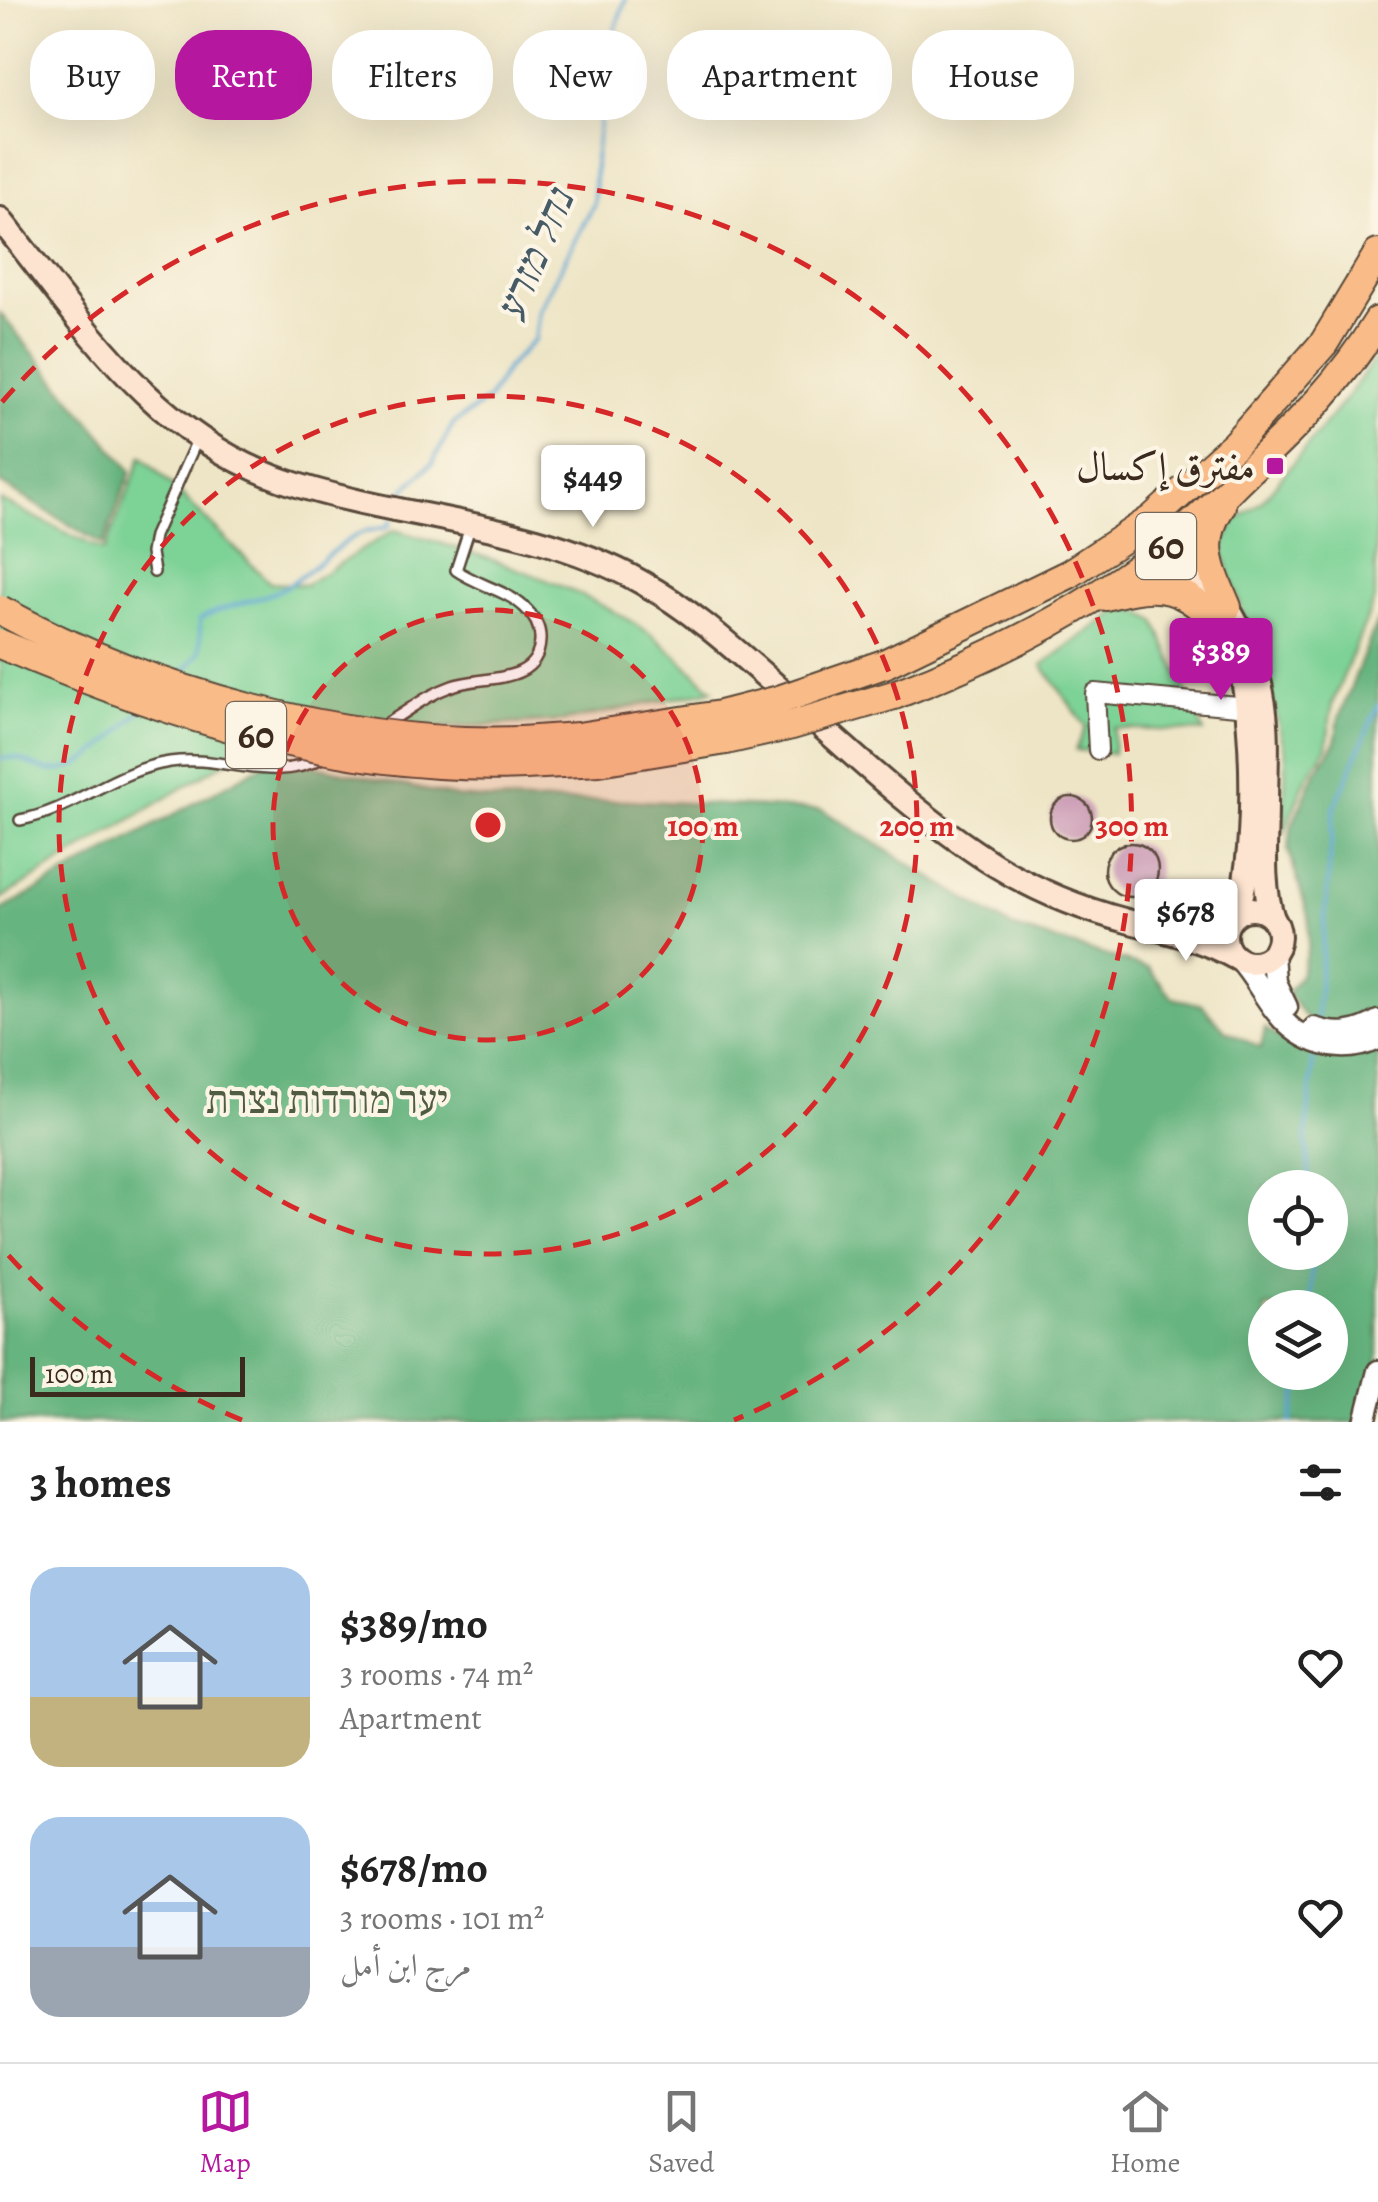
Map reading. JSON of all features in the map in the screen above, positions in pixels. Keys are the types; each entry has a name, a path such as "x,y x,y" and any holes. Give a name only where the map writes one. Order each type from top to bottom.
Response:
{"highway":[{"name":"60","path":"0,610 104,660 185,689 288,716 599,761 723,728 779,700 884,664 1003,610 1069,574 1152,518 1236,443 1324,342 1378,254"},
{"name":"60","path":"723,728 792,725 894,694 971,665 1084,602 1168,544 1310,414 1359,352 1378,320"},
{"path":"1225,618 1206,548 1212,519 1239,480"},
{"path":"1084,602 1138,587 1171,588 1225,618"},
{"name":"60","path":"0,644 169,710 295,746 471,768 523,753"}],"main road":[{"path":"0,220 124,374 167,416 198,438 287,481 584,555 640,582 729,644 925,816 998,866 1066,900 1202,941 1256,963 1273,953 1279,932 1266,883 1264,703 1251,652 1225,618 1198,592 1152,518"},
{"path":"1225,618 1248,707 1250,802 1246,878 1224,936 1237,958"},
{"path":"1155,928 1200,930 1256,909 1273,919"}],"street":[{"path":"1098,750 1094,692 1248,707"},
{"path":"1273,953 1272,972 1278,992 1291,1011 1308,1025 1326,1032 1350,1032 1378,1021"},
{"path":"1237,958 1277,1013 1300,1034 1338,1048 1378,1038"},
{"path":"1365,1422 1378,1371"}],"lane":[{"path":"154,572 154,536 198,438"},
{"path":"20,820 56,812 112,780 155,764 188,760 265,771 312,764 448,687 504,678 527,668 541,640 535,620 520,603 456,570 471,524"}],"green space":[{"path":"0,313 131,471 103,545 0,483"},
{"path":"1378,354 1375,599 1332,704 1327,747 1305,781 1283,835 1286,755 1222,549 1235,521 1262,501"},
{"path":"142,456 270,583 305,585 394,530 519,570 581,595 657,639 713,690 565,721 454,727 235,756 0,899 0,500 104,551"},
{"path":"1120,609 1137,610 1155,621 1204,732 1114,728 1113,754 1076,750 1086,727 1042,665"},
{"name":"יער מורדות נצרת","path":"1378,619 1378,1422 0,1422 0,911 277,757 457,797 529,802 629,800 822,810 1011,927 1148,968 1173,998 1202,1005 1225,1030 1261,1048 1265,1028 1292,1041 1323,1041 1287,993 1300,975 1308,947 1309,918 1288,849 1292,825 1314,775 1335,743 1339,717"}],"building":[{"path":"1071,797 1086,803 1092,818 1086,833 1071,839 1056,833 1050,818 1056,803"},
{"path":"1131,843 1150,851 1158,870 1150,889 1131,897 1112,889 1104,870 1112,851"}],"waterway":[{"name":"נחל מזרע","path":"403,491 433,462 453,424 488,400 507,368 535,339 539,310 594,204 601,108 620,72 615,30 625,0"},
{"name":"נחל מזרע","path":"181,675 200,652 200,620 280,590 354,537 388,527 391,520"},
{"path":"1316,1023 1334,809 1378,705"},
{"name":"נחל מזרע","path":"0,759 18,759 58,771 71,768 97,752 141,711"},
{"path":"1309,1170 1306,1138 1314,1048"},
{"path":"1311,1290 1312,1270"},
{"path":"1291,1422 1298,1390"}],"place":[{"name":"مفترق إكسال","path":"1275,466"}]}
